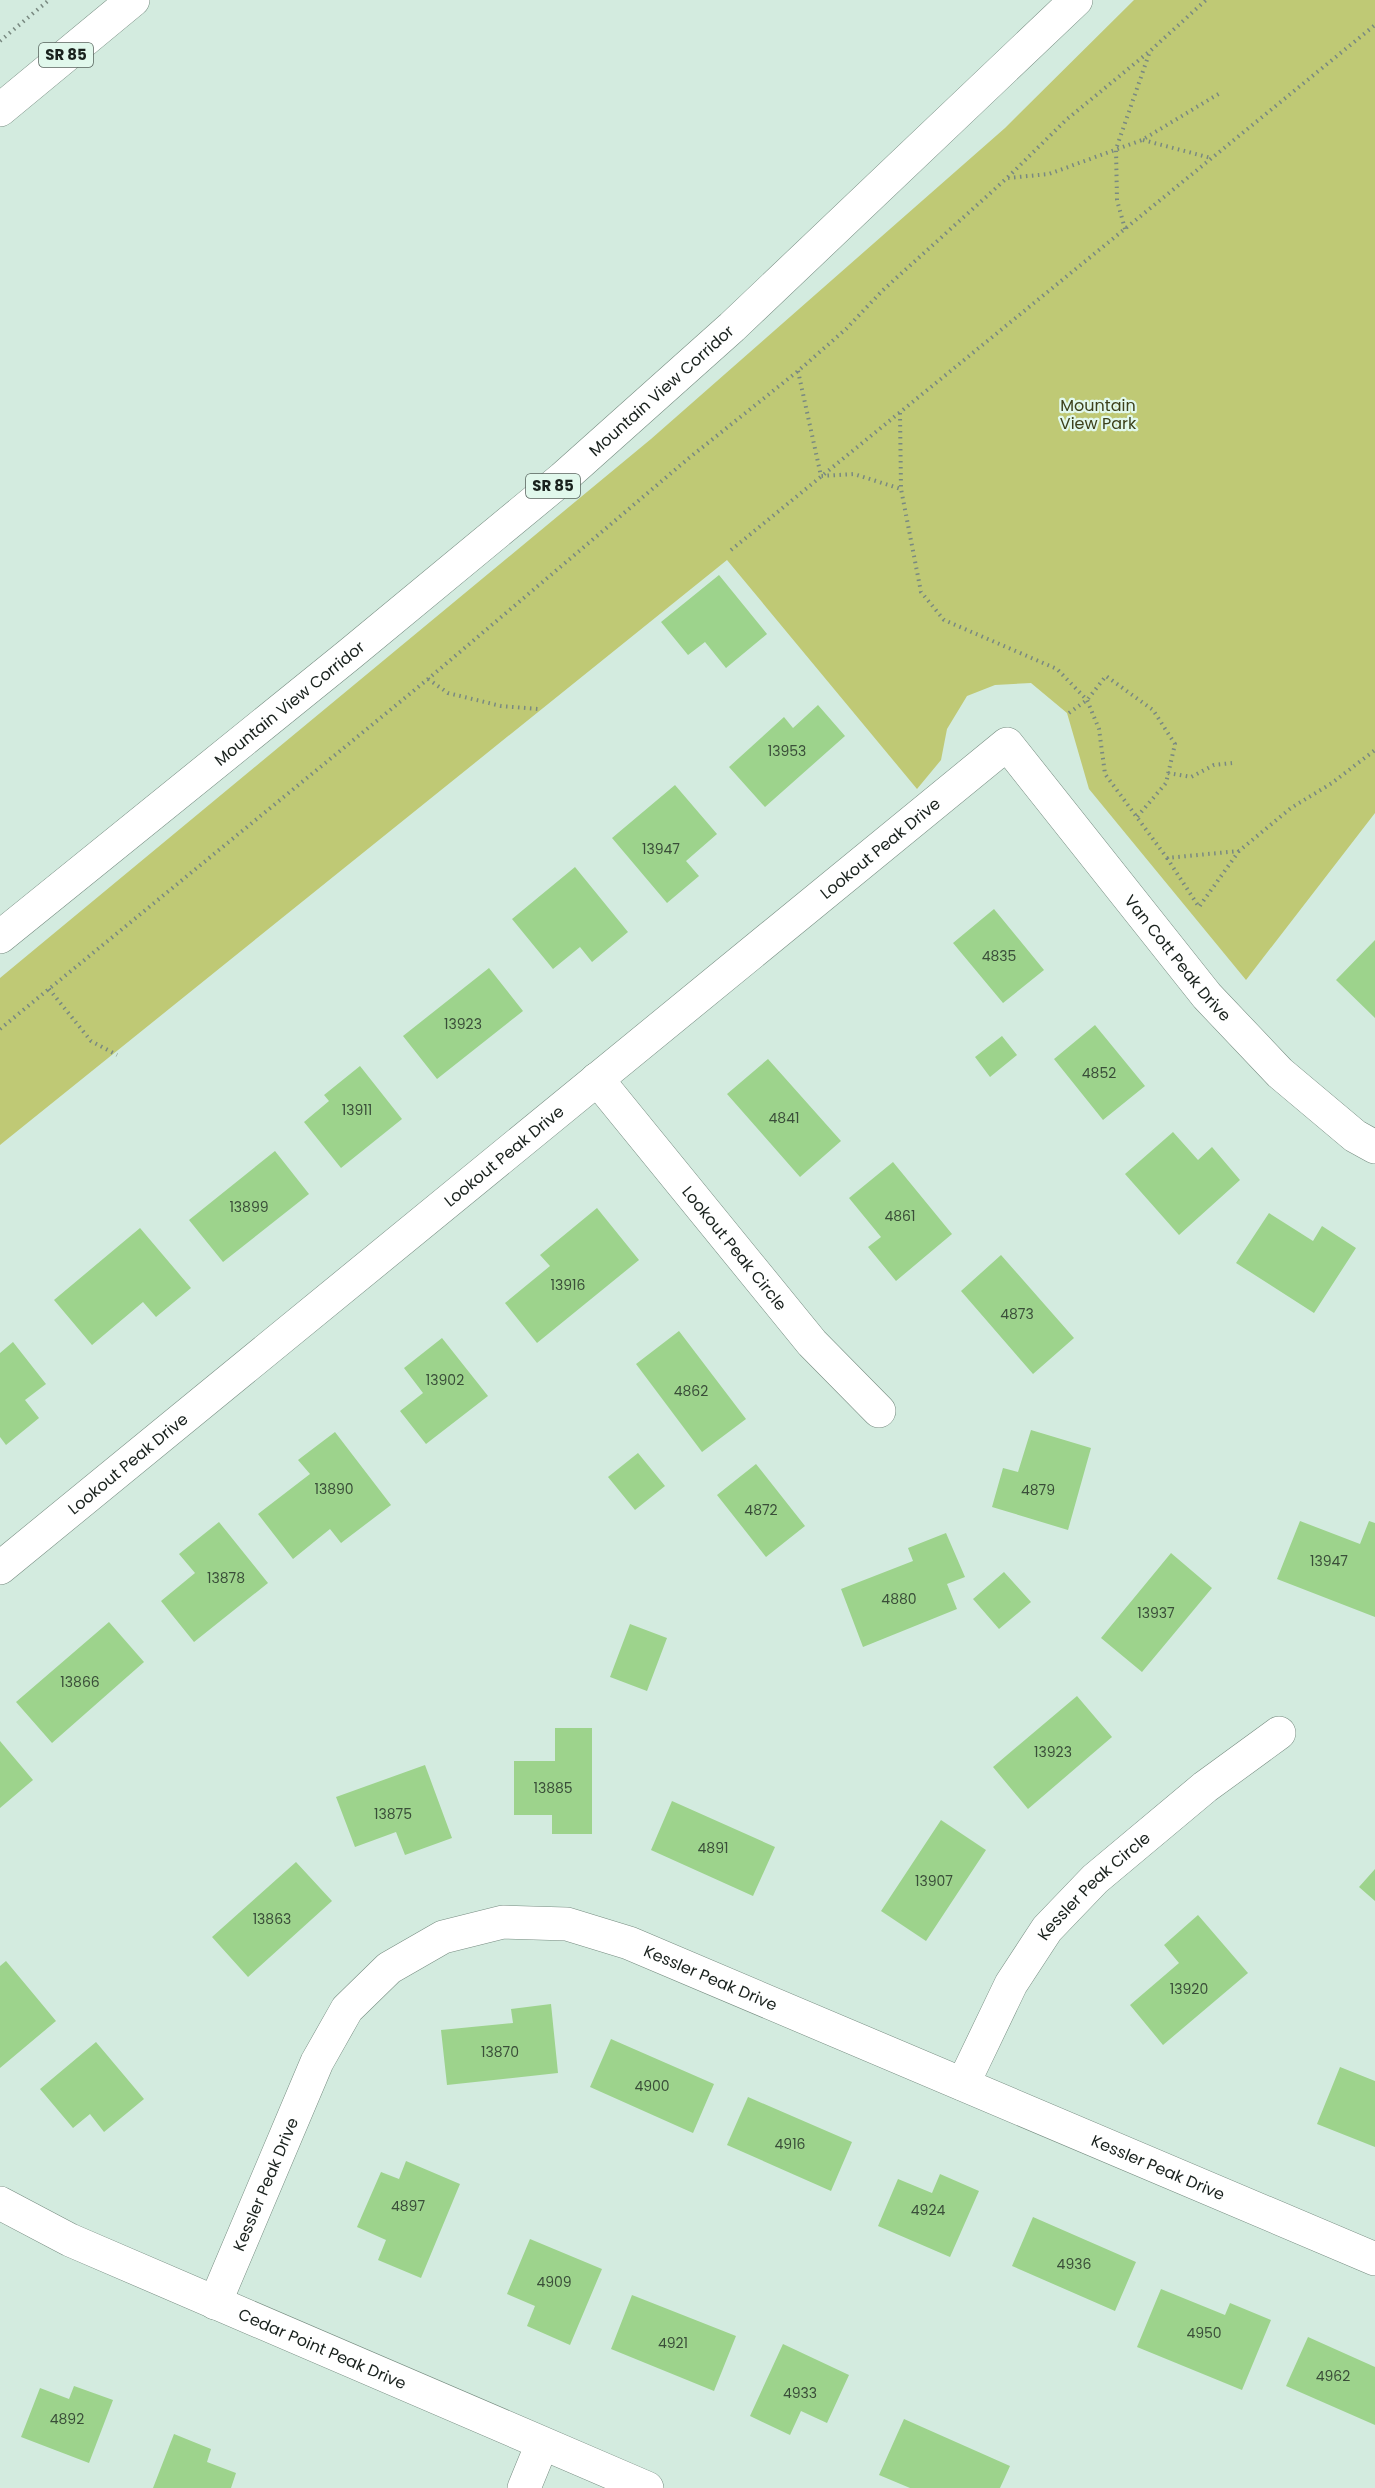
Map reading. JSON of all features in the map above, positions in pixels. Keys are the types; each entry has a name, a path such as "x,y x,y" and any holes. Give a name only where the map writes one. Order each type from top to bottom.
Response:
{"main road":[{"name":"SR 85","path":"0,110 133,0"},
{"name":"Mountain View Corridor","path":"0,937 350,654 562,478 732,327 1076,0"},
{"name":"Lookout Peak Drive","path":"0,1568 1006,744"},
{"name":"Van Cott Peak Drive","path":"1006,744 1207,996 1280,1073 1355,1136 1375,1147"},
{"name":"Lookout Peak Circle","path":"597,1079 813,1344 879,1411"},
{"name":"Kessler Peak Circle","path":"963,2084 1011,1984 1047,1929 1095,1879 1205,1787 1279,1733"},
{"name":"Kessler Peak Drive","path":"215,2303 317,2062 347,2008 389,1968 443,1937 503,1922 567,1924 629,1943 1375,2259"},
{"name":"Cedar Point Peak Drive","path":"0,2203 70,2240 647,2488"},
{"path":"524,2488 542,2444"}],"path":[{"path":"0,41 49,0"},
{"path":"0,1029 428,679 689,458 798,371 846,328 883,290 1007,178 1066,120 1150,51 1206,0"},
{"path":"731,550 1375,25"},
{"path":"1125,229 1117,200 1116,149 1150,51"},
{"path":"1007,178 1049,174 1142,140 1220,93"},
{"path":"1142,140 1212,158"},
{"path":"798,371 821,476"},
{"path":"900,412 901,489 921,592 944,620 1057,669 1087,700 1099,729 1105,774 1167,858 1199,907 1239,851 1291,808 1332,783 1375,750"},
{"path":"821,476 854,474 901,489"},
{"path":"1069,713 1087,700 1106,676 1153,710 1175,744 1166,783 1137,817"},
{"path":"428,679 448,693 501,706 538,709"},
{"path":"1168,772 1191,777 1214,765 1232,763"},
{"path":"1167,858 1239,851"},
{"path":"49,989 91,1041 117,1055"}],"green space":[{"name":"Mountain View Park","path":"1134,0 1375,0 1375,813 1246,980 1089,789 1067,713 1031,683 995,685 967,696 947,729 941,760 917,789 727,560 0,1145 0,978 651,439 1005,128"}],"building":[{"path":"719,575 767,634 726,668 705,642 688,655 661,622"},
{"path":"818,705 845,736 765,807 729,767 784,717 793,728"},
{"path":"675,785 717,834 686,861 699,876 667,903 612,838"},
{"path":"575,867 628,932 592,962 580,947 553,969 512,919"},
{"path":"994,909 1044,970 1003,1003 953,943"},
{"path":"1375,940 1375,1018 1336,980"},
{"path":"489,968 523,1011 437,1079 403,1036"},
{"path":"1095,1025 1145,1086 1103,1120 1054,1059"},
{"path":"1002,1036 1017,1055 990,1077 975,1057"},
{"path":"768,1059 841,1141 800,1177 727,1094"},
{"path":"360,1066 402,1119 341,1168 304,1122 329,1101 324,1095"},
{"path":"1173,1132 1198,1160 1212,1147 1240,1180 1179,1235 1125,1174"},
{"path":"275,1151 309,1194 223,1262 189,1220"},
{"path":"893,1162 952,1234 896,1281 868,1247 881,1237 849,1198"},
{"path":"597,1208 639,1260 537,1343 505,1303 550,1266 540,1255"},
{"path":"1269,1213 1313,1241 1322,1226 1356,1248 1314,1313 1236,1263"},
{"path":"140,1228 191,1288 156,1317 143,1302 92,1345 54,1300"},
{"path":"1001,1255 1074,1338 1033,1374 961,1291"},
{"path":"679,1331 746,1419 702,1452 636,1364"},
{"path":"442,1338 488,1396 426,1444 400,1411 423,1393 404,1368"},
{"path":"13,1342 46,1384 25,1400 39,1418 6,1445 0,1437 0,1353"},
{"path":"1031,1430 1091,1448 1068,1530 992,1507 1003,1468 1018,1472"},
{"path":"335,1432 391,1505 341,1543 330,1529 293,1559 258,1514 310,1474 298,1460"},
{"path":"638,1453 665,1486 635,1510 608,1477"},
{"path":"756,1464 805,1526 766,1557 717,1495"},
{"path":"1300,1521 1360,1544 1369,1521 1375,1523 1375,1617 1277,1579"},
{"path":"219,1522 268,1583 194,1642 161,1601 195,1573 179,1554"},
{"path":"946,1533 965,1577 947,1584 957,1609 863,1647 841,1589 913,1561 908,1548"},
{"path":"1171,1553 1212,1588 1142,1672 1101,1638"},
{"path":"1004,1572 1031,1602 999,1629 973,1599"},
{"path":"109,1622 144,1662 52,1743 16,1702"},
{"path":"630,1624 667,1638 647,1691 610,1677"},
{"path":"1077,1696 1112,1737 1028,1809 993,1767"},
{"path":"555,1728 592,1728 592,1834 552,1834 552,1815 514,1815 514,1761 555,1761"},
{"path":"0,1741 33,1780 0,1808"},
{"path":"425,1765 452,1838 405,1855 396,1832 355,1847 336,1797"},
{"path":"672,1801 775,1847 753,1896 651,1850"},
{"path":"941,1820 986,1850 926,1941 881,1911"},
{"path":"296,1862 332,1901 248,1977 212,1937"},
{"path":"1375,1869 1375,1901 1359,1887"},
{"path":"1198,1915 1248,1973 1163,2045 1130,2005 1179,1963 1164,1945"},
{"path":"6,1961 56,2021 0,2068 0,1966"},
{"path":"551,2004 558,2073 447,2085 441,2030 513,2023 511,2009"},
{"path":"611,2039 714,2084 693,2133 590,2087"},
{"path":"96,2042 144,2099 104,2132 90,2114 73,2128 40,2089"},
{"path":"1340,2067 1375,2081 1375,2147 1317,2124"},
{"path":"748,2097 852,2142 831,2191 727,2145"},
{"path":"406,2161 460,2184 421,2278 378,2260 386,2240 357,2227 381,2172 399,2179"},
{"path":"940,2174 979,2191 950,2257 878,2226 898,2179 932,2193"},
{"path":"1033,2217 1136,2262 1115,2311 1012,2266"},
{"path":"530,2239 602,2269 570,2345 527,2326 535,2306 507,2294"},
{"path":"1161,2289 1225,2315 1230,2303 1271,2320 1242,2390 1137,2347"},
{"path":"632,2295 736,2336 714,2391 611,2349"},
{"path":"1308,2337 1375,2367 1375,2425 1286,2386"},
{"path":"783,2344 849,2375 827,2423 801,2411 790,2435 750,2416"},
{"path":"74,2386 113,2400 89,2463 21,2437 40,2388 69,2399"},
{"path":"904,2419 1010,2466 1000,2488 910,2488 879,2475"},
{"path":"174,2434 211,2449 207,2462 236,2473 231,2488 153,2488"}]}
